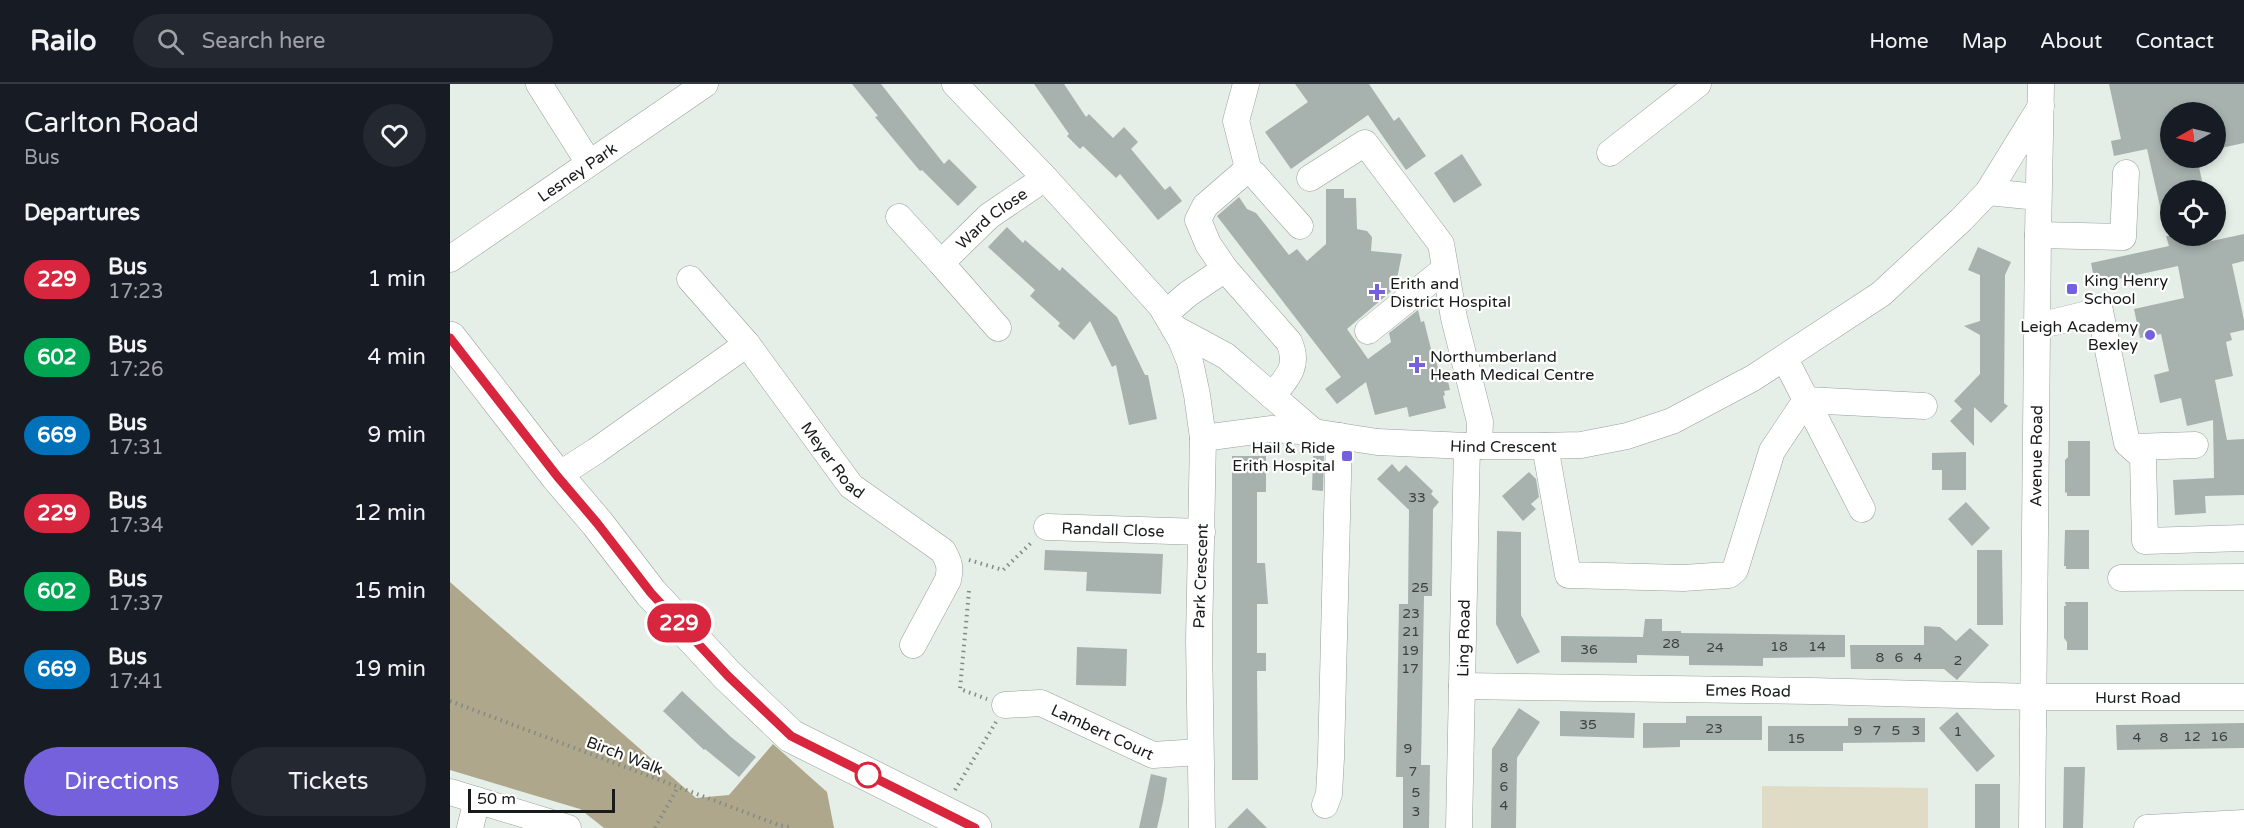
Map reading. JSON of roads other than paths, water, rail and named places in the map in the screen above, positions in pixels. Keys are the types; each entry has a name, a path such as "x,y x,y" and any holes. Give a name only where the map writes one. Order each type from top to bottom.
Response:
{"main road":[{"path":"450,338 651,593 728,676 791,736 962,823"}],"street":[{"path":"539,84 589,163"},
{"name":"Lesney Park","path":"450,259 705,84"},
{"name":"Park Crescent","path":"955,84 1045,178 1170,320 1182,340 1190,362 1203,438 1199,641 1203,828"},
{"path":"1246,84 1236,121 1249,172"},
{"path":"1610,153 1698,84"},
{"name":"Hind Crescent","path":"1203,438 1272,429 1314,432 1377,442 1473,446 1581,445 1627,436 1672,421 1785,359 1881,294 1988,192 2041,95"},
{"name":"Avenue Road","path":"2032,828 2041,95"},
{"name":"Ling Road","path":"1310,178 1365,142 1441,244 1454,318 1480,422 1473,446 1462,686 1459,828"},
{"path":"1272,396 1293,367 1294,352 1289,342 1225,269 1208,244 1198,220 1205,206 1242,174 1249,172 1254,174 1300,226"},
{"path":"2038,235 2122,237 2126,173"},
{"name":"Ward Close","path":"941,263 989,216 1045,178"},
{"path":"1988,192 2038,197"},
{"name":"Ward Close","path":"899,218 998,328"},
{"path":"1170,320 1188,294 1225,269"},
{"path":"1368,331 1445,269"},
{"name":"Meyer Road","path":"690,279 747,344 851,486 943,551 951,568 948,580 913,645"},
{"path":"2037,326 2100,311 2127,443 2143,457 2145,541 2244,538"},
{"name":"Park Crescent","path":"1170,320 1226,356 1314,432"},
{"path":"557,476 747,344"},
{"path":"1785,359 1862,509"},
{"path":"1806,400 1924,406"},
{"path":"1545,446 1568,575 1683,578 1729,575 1736,570 1773,451 1806,400"},
{"path":"1325,804 1329,794 1339,436"},
{"path":"2133,447 2195,445"},
{"name":"Randall Close","path":"1047,527 1202,531"},
{"path":"2121,578 2244,577"},
{"name":"Emes Road","path":"1462,686 1835,691 2033,697"},
{"name":"Hurst Road","path":"2033,697 2244,697"},
{"name":"Lambert Court","path":"1005,705 1041,703 1153,755 1200,752"},
{"path":"450,792 568,828"},
{"path":"470,828 477,800"},
{"path":"2146,828 2244,823"}],"place":[{"name":"King Henry School","path":"2072,289"},
{"name":"Erith and District Hospital","path":"1377,292"},
{"name":"Leigh Academy Bexley","path":"2150,335"},
{"name":"Northumberland Heath Medical Centre","path":"1417,365"},
{"name":"Hail & Ride Erith Hospital","path":"1347,456"}]}
